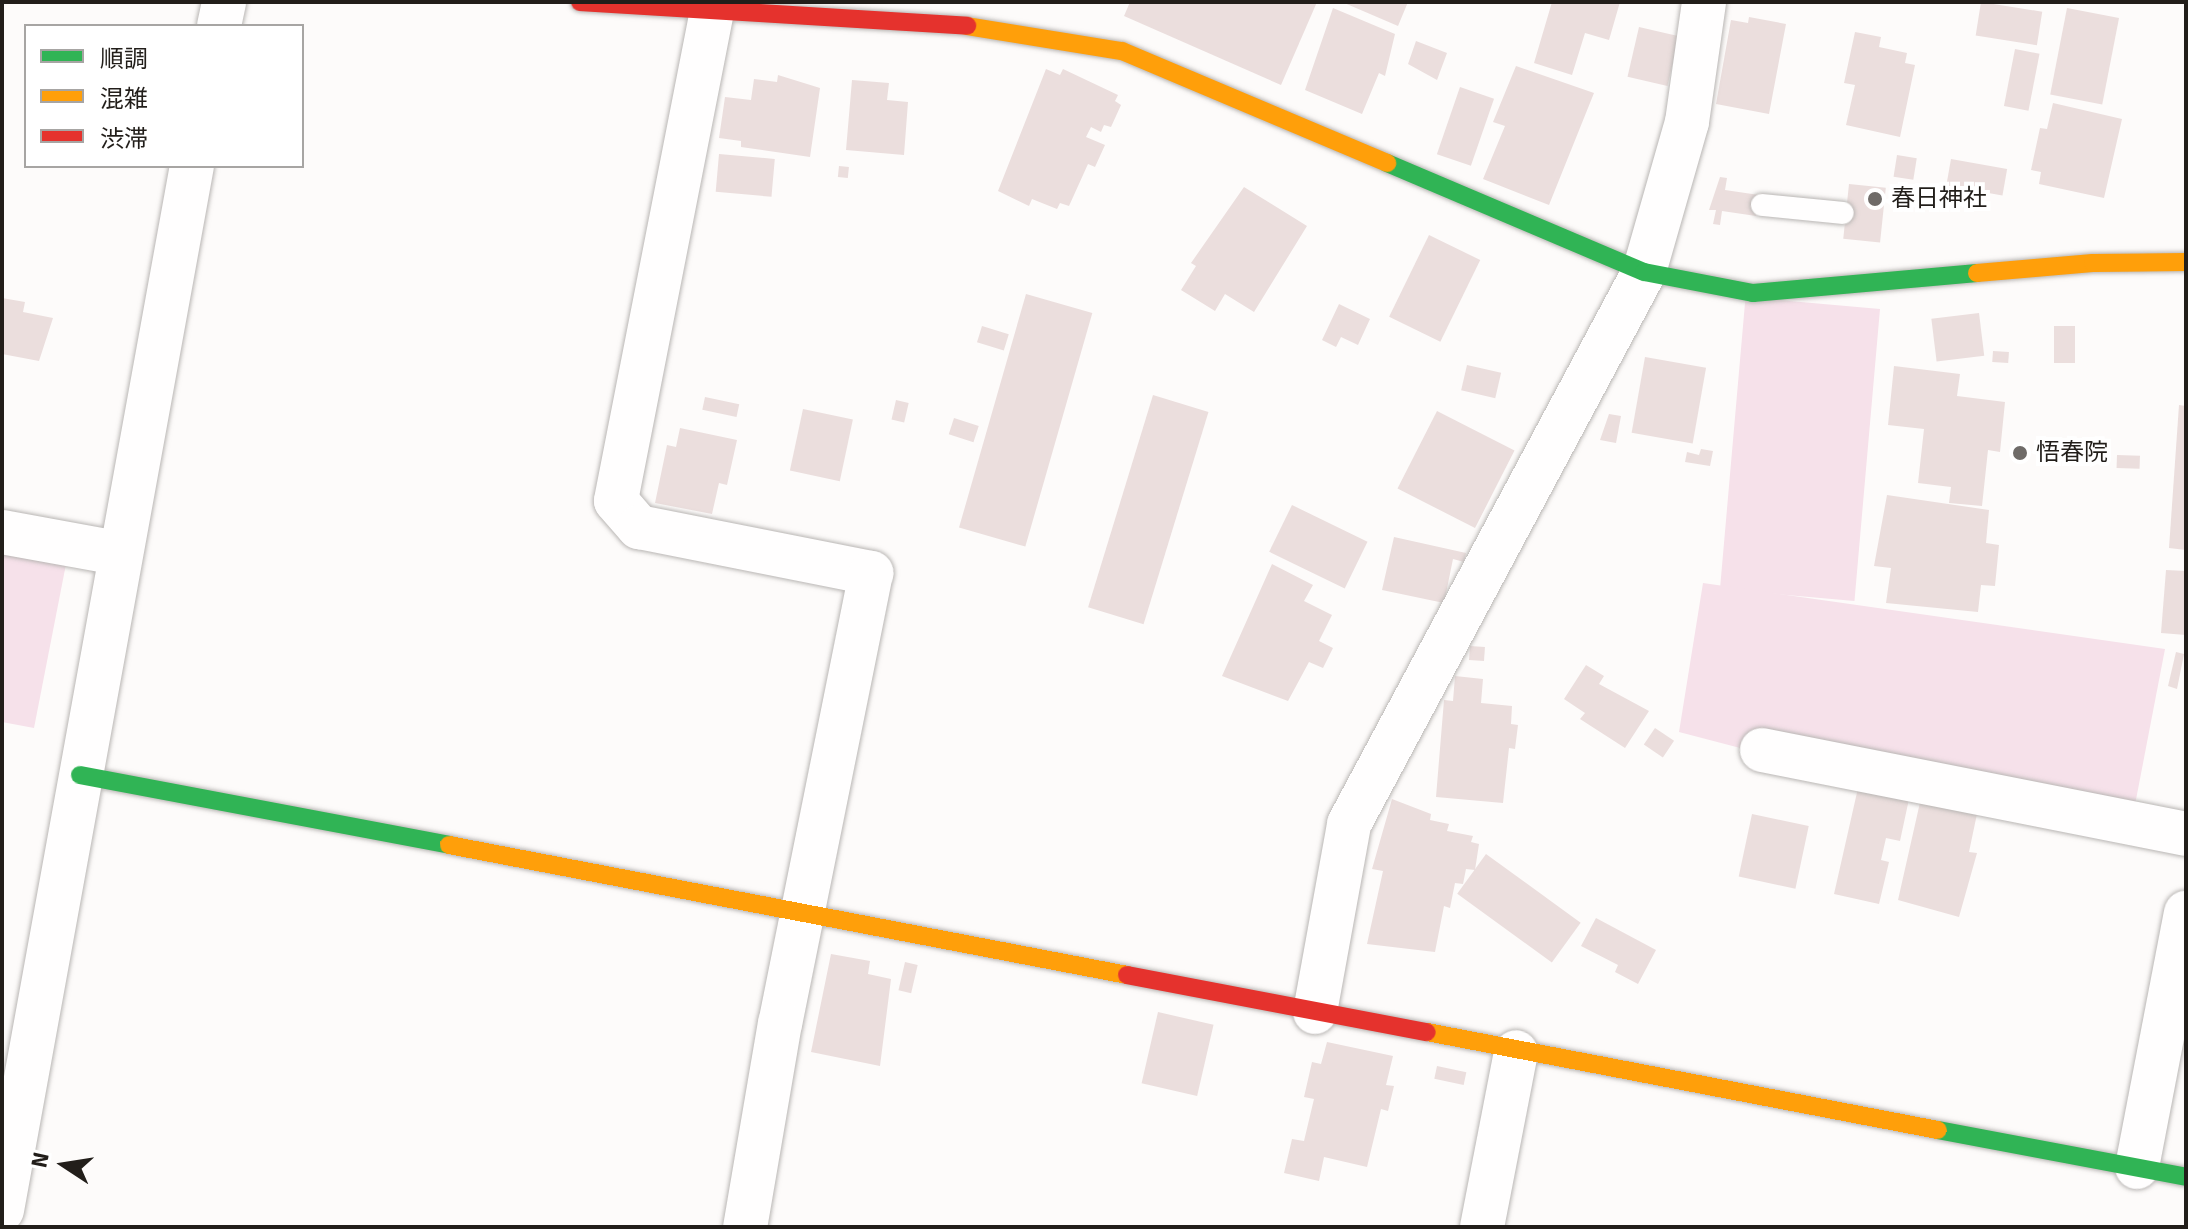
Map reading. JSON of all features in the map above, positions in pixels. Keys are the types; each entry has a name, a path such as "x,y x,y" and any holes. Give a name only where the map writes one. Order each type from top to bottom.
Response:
{"street":[{"path":"219,24 224,2"},
{"path":"580,2 712,11 974,14 1122,51 1644,272 1753,293 2093,263 2186,262"},
{"path":"1315,1012 1349,824 1644,272 1687,122 1704,2"},
{"path":"712,11 616,501 639,527 871,573 803,912 745,1227"},
{"path":"2,1210 118,553 192,168"},
{"path":"2,532 118,553"},
{"path":"1762,750 2186,834"},
{"path":"80,775 803,912 1516,1052 2186,1177"},
{"path":"2137,1167 2186,913"},
{"path":"1482,1227 1516,1052"}],"lane":[{"path":"1762,205 1843,213"}],"shaded area":[{"path":"1746,297 1880,309 1854,601 1720,589"},
{"path":"2,546 67,559 34,728 2,722"},
{"path":"1703,583 2165,649 2134,810 1744,749 1679,732"}],"building":[{"path":"1130,2 1317,2 1281,85 1124,16"},
{"path":"1342,2 1408,2 1398,26"},
{"path":"1552,2 1620,2 1609,40 1585,33 1572,75 1534,63"},
{"path":"1981,2 2042,12 2037,45 1976,36"},
{"path":"1333,8 1395,34 1385,76 1379,73 1362,114 1305,90"},
{"path":"2067,8 2119,18 2102,104 2050,94"},
{"path":"1749,17 1786,24 1769,114 1716,104 1731,20 1748,23"},
{"path":"1639,27 1679,36 1667,86 1628,77"},
{"path":"1855,32 1881,37 1879,47 1907,53 1905,63 1915,65 1900,137 1846,125 1855,85 1844,83"},
{"path":"1416,41 1447,53 1437,80 1408,64"},
{"path":"2015,49 2040,54 2028,111 2004,106"},
{"path":"1516,66 1594,93 1549,205 1483,179 1505,126 1493,122"},
{"path":"1046,69 1060,75 1063,69 1118,95 1115,101 1121,105 1111,127 1104,125 1101,132 1091,127 1086,137 1105,145 1095,167 1088,164 1069,206 1060,203 1057,209 1032,199 1029,206 998,191"},
{"path":"778,75 820,88 810,157 741,147 741,141 719,138 725,97 751,100 754,79 777,82"},
{"path":"852,80 889,83 887,100 908,102 904,155 846,150"},
{"path":"1460,87 1494,99 1471,166 1437,154"},
{"path":"2053,103 2122,119 2104,198 2039,184 2041,172 2031,170 2040,128 2047,129"},
{"path":"719,154 775,159 771,197 716,192"},
{"path":"1897,155 1917,158 1913,180 1894,177"},
{"path":"1951,159 2007,169 2002,195 1946,186"},
{"path":"839,166 849,167 848,178 838,177"},
{"path":"1720,177 1727,178 1725,190 1759,195 1756,216 1722,211 1720,225 1713,224 1716,210 1709,210"},
{"path":"1849,184 1886,188 1880,243 1843,239"},
{"path":"1244,187 1307,226 1254,312 1225,294 1215,311 1181,290 1196,266 1191,263"},
{"path":"1429,235 1480,260 1440,342 1389,317"},
{"path":"1026,294 1092,313 1025,547 959,528"},
{"path":"2,298 25,302 23,312 53,318 39,361 2,354"},
{"path":"1339,304 1370,319 1358,345 1341,337 1336,347 1322,340"},
{"path":"1979,313 1984,356 1937,362 1931,319"},
{"path":"982,326 1009,334 1004,350 977,342"},
{"path":"2054,326 2075,326 2075,363 2054,363"},
{"path":"1993,351 2009,352 2008,363 1992,362"},
{"path":"1645,357 1706,368 1693,444 1632,433"},
{"path":"1467,365 1501,373 1495,398 1461,390"},
{"path":"1894,366 1960,374 1957,396 2005,402 2000,452 1988,450 1982,506 1949,503 1951,487 1918,483 1924,429 1888,425"},
{"path":"1153,395 1208,412 1144,624 1088,607"},
{"path":"705,397 739,404 737,417 702,410"},
{"path":"896,400 909,403 904,422 892,419"},
{"path":"2179,405 2186,406 2186,550 2169,548"},
{"path":"803,409 853,420 840,481 790,471"},
{"path":"1437,411 1515,450 1475,528 1398,489"},
{"path":"1609,414 1621,416 1616,443 1600,440"},
{"path":"954,418 979,426 973,442 949,434"},
{"path":"680,428 737,440 727,485 719,483 712,514 655,503 667,445 676,447"},
{"path":"1701,449 1713,451 1710,466 1685,462 1687,452 1699,455"},
{"path":"2117,455 2140,456 2140,469 2117,468"},
{"path":"1887,495 1989,510 1986,543 1999,545 1995,586 1981,585 1978,612 1886,603 1891,568 1874,566"},
{"path":"1292,505 1367,542 1345,589 1269,552"},
{"path":"1394,537 1466,553 1464,562 1453,559 1444,603 1382,590"},
{"path":"1272,564 1313,585 1304,601 1332,615 1319,641 1333,648 1323,668 1309,662 1288,701 1222,676"},
{"path":"2166,570 2186,571 2186,635 2161,633"},
{"path":"1470,646 1485,647 1484,661 1469,660"},
{"path":"2176,652 2184,654 2177,689 2168,686"},
{"path":"1586,665 1604,676 1599,684 1649,711 1625,748 1580,719 1585,713 1564,699"},
{"path":"1455,676 1483,679 1481,703 1512,706 1511,724 1518,725 1515,749 1509,748 1503,803 1436,797 1444,700 1453,701"},
{"path":"1655,728 1674,741 1663,757 1644,745"},
{"path":"1858,788 1909,799 1900,841 1886,838 1881,860 1889,862 1879,904 1834,894"},
{"path":"1921,798 1978,809 1969,852 1977,853 1959,917 1898,900"},
{"path":"1392,799 1431,814 1430,820 1449,824 1447,831 1473,836 1471,842 1479,844 1475,870 1466,869 1463,884 1455,883 1450,908 1444,906 1435,952 1367,944 1383,871 1372,869"},
{"path":"1752,814 1809,826 1795,889 1739,877"},
{"path":"1486,854 1581,923 1552,962 1457,894"},
{"path":"1596,918 1656,950 1638,984 1615,972 1618,965 1581,946"},
{"path":"831,954 870,961 868,974 891,979 880,1066 811,1052"},
{"path":"905,962 918,965 911,993 898,990"},
{"path":"1158,1012 1214,1025 1197,1096 1142,1083"},
{"path":"1327,1042 1393,1056 1386,1085 1394,1086 1388,1111 1381,1109 1367,1167 1324,1157 1319,1181 1284,1173 1292,1139 1304,1141 1314,1099 1304,1097 1312,1062 1321,1064"},
{"path":"1437,1066 1466,1072 1464,1085 1434,1079"}],"traffic: fast":[{"path":"1387,163 1644,272 1753,293 1977,273"},
{"path":"80,775 449,845"},
{"path":"1938,1130 2186,1177"}],"traffic: slow":[{"path":"967,26 1122,51 1387,163"},
{"path":"1977,273 2093,263 2186,262"},
{"path":"449,845 1127,975"},
{"path":"1427,1032 1938,1130"}],"traffic: jam":[{"path":"580,2 967,26"},
{"path":"1127,975 1427,1032"}],"place":[{"name":"春日神社","path":"1875,199"},
{"name":"悟春院","path":"2020,453"}]}
